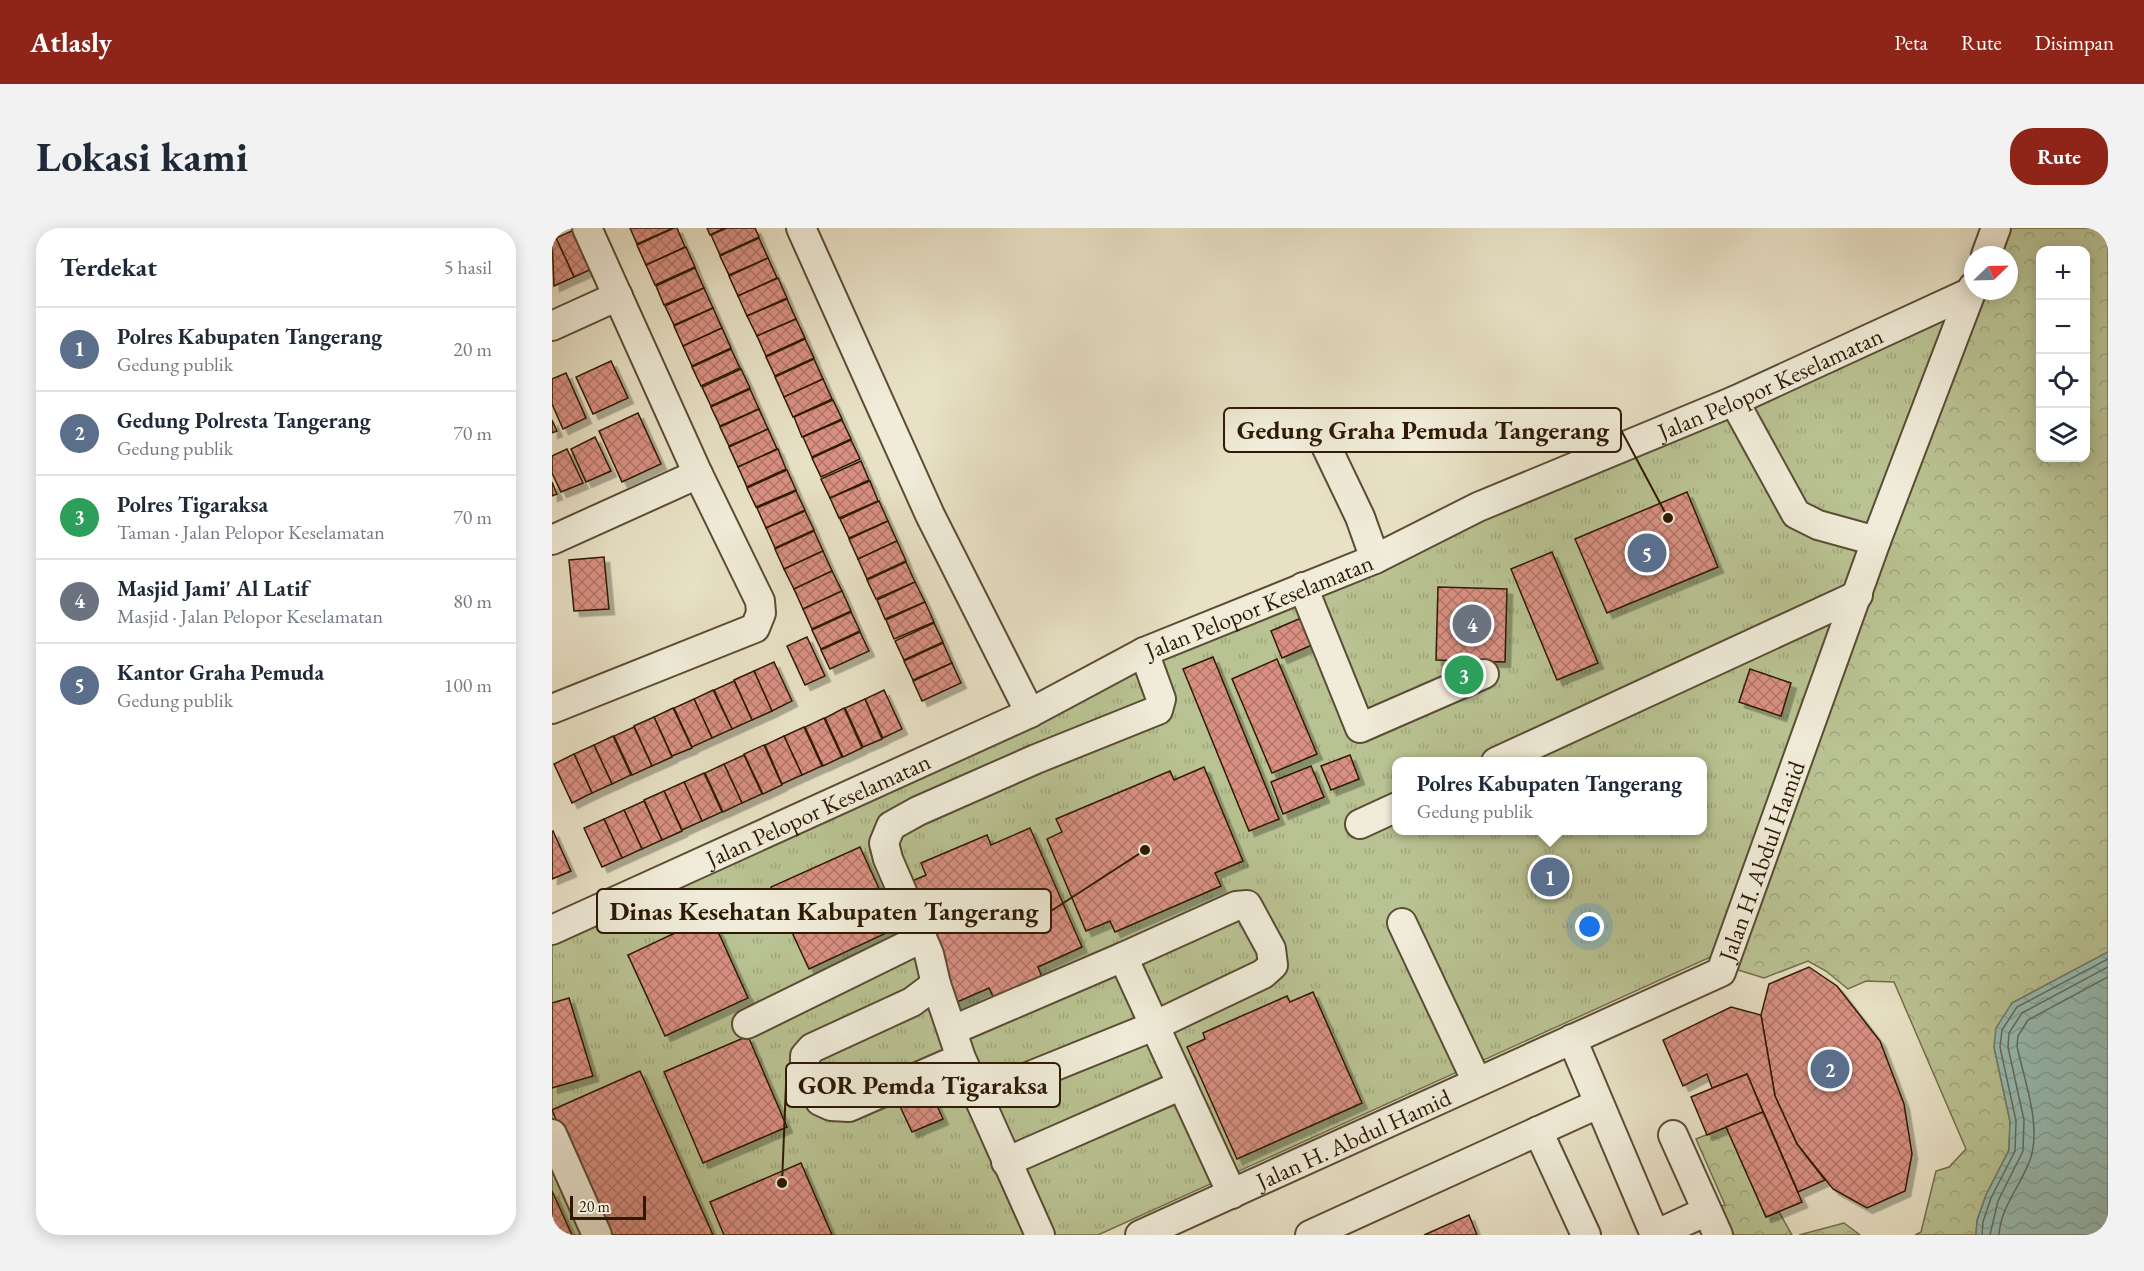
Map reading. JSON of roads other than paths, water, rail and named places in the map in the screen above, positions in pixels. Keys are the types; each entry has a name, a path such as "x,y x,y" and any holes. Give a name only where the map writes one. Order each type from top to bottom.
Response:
{"street":[{"path":"552,709 755,628 761,613 760,601 698,474 587,228"},
{"path":"801,228 930,515 1030,713"},
{"path":"1989,246 1996,228"},
{"name":"Jalan Pelopor Keselamatan","path":"552,930 1030,713 1144,652 1375,560 1478,507 1734,401 1964,294"},
{"path":"552,326 618,296"},
{"name":"Jalan H. Abdul Hamid","path":"1154,1232 1232,1194 1721,972 1858,595 1875,541 1968,300"},
{"path":"1734,401 1796,514 1818,525 1875,541"},
{"path":"1326,446 1360,517 1375,560"},
{"path":"552,540 698,474"},
{"path":"1303,587 1360,728 1484,674"},
{"path":"1507,757 1858,595"},
{"path":"1040,1235 961,1058 936,984 929,954 884,843 891,826 918,811 1158,710 1161,707 1161,699 1144,652"},
{"path":"1360,824 1392,809"},
{"path":"953,1030 1236,906 1246,905 1271,949 1273,965 1269,970 1154,1026 978,1097"},
{"path":"1402,923 1477,1082"},
{"path":"747,1024 922,938"},
{"path":"1123,957 1232,1194"},
{"path":"936,984 912,1002 812,1048 805,1056 805,1066 820,1101 831,1106 849,1107 961,1058"},
{"path":"1572,1039 1655,1235 1713,1223 1673,1135"},
{"path":"1006,1162 1182,1085"},
{"path":"1310,1235 1598,1104"},
{"path":"1538,1131 1586,1235"},
{"path":"552,1134 597,1235"}],"water":[{"path":"2108,952 2108,1235 1976,1235 1977,1221 1986,1195 2009,1150 2010,1121 1994,1047 1996,1028 2012,1003"}],"place":[{"name":"Gedung Graha Pemuda Tangerang","path":"1668,518"},
{"name":"Kantor Graha Pemuda","path":"1647,553"},
{"name":"Masjid Jami' Al Latif","path":"1472,624"},
{"name":"Polres Tigaraksa","path":"1464,675"},
{"name":"Dinas Kesehatan Kabupaten Tangerang","path":"1145,850"},
{"name":"Polres Kabupaten Tangerang","path":"1550,877"},
{"name":"Gedung Polresta Tangerang","path":"1830,1069"},
{"name":"GOR Pemda Tigaraksa","path":"782,1183"}]}
